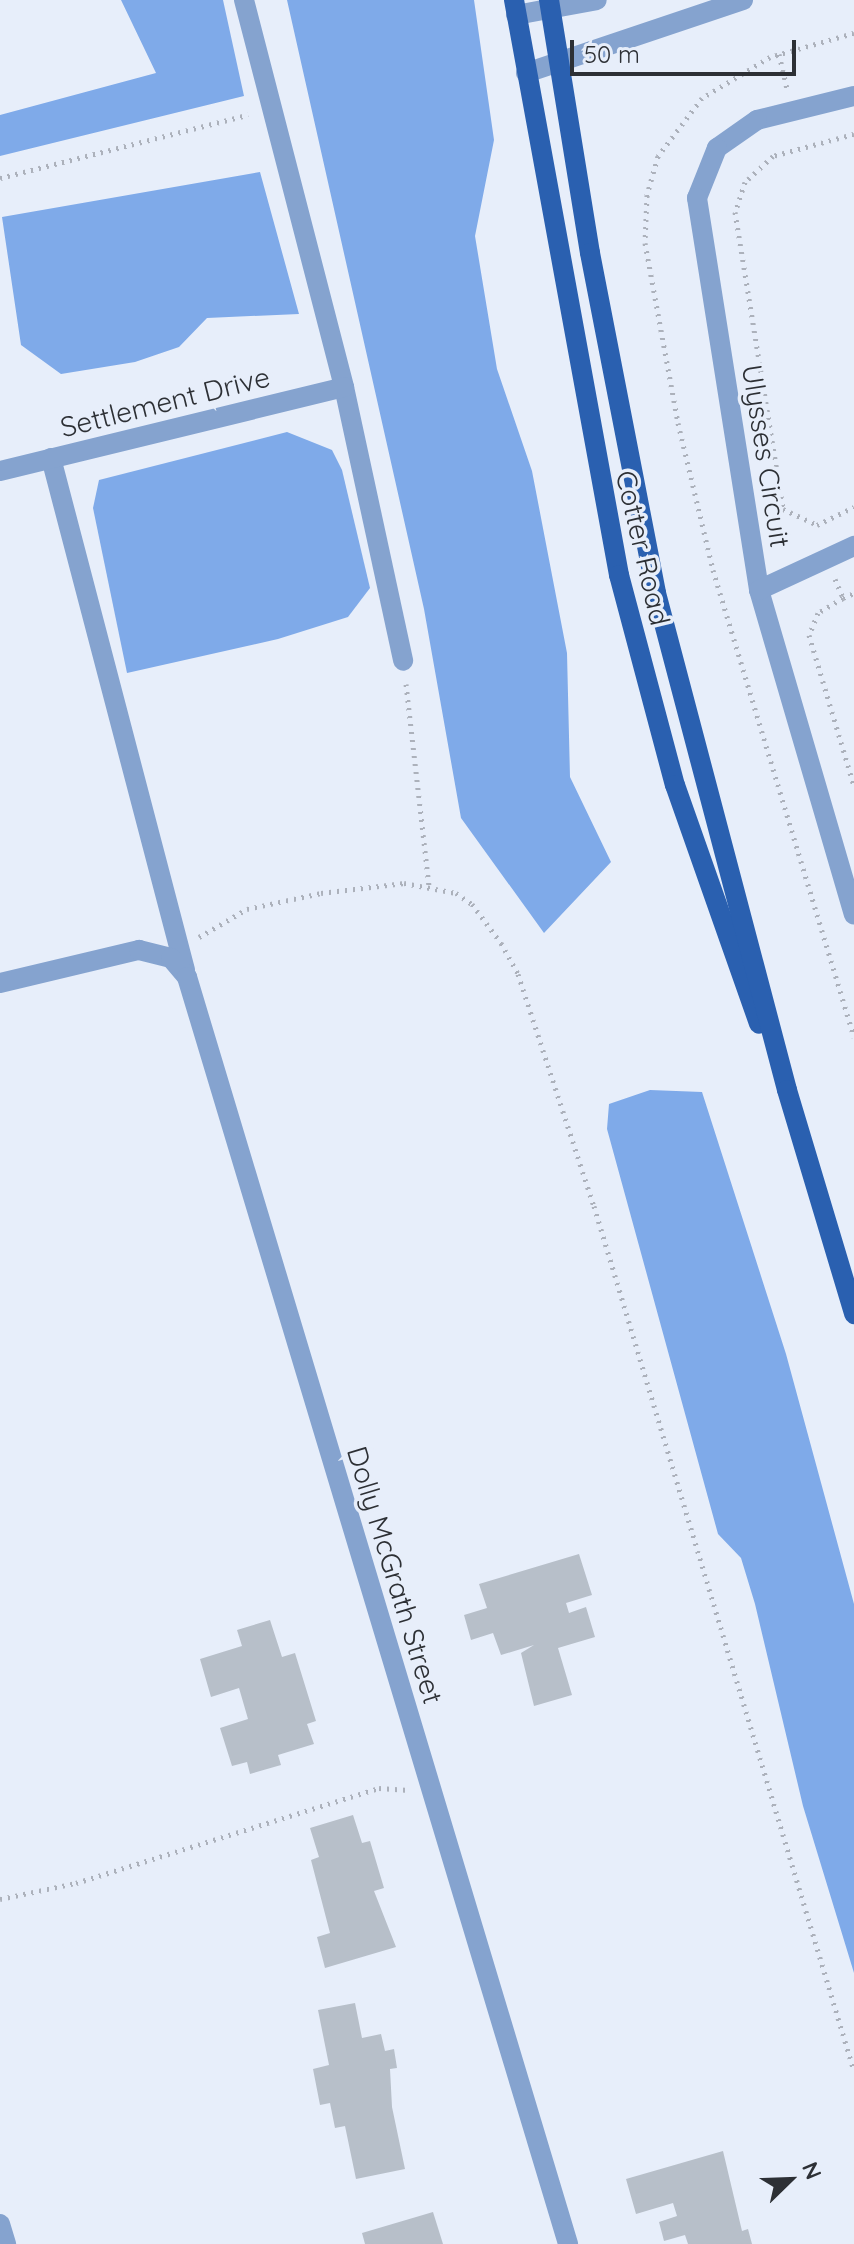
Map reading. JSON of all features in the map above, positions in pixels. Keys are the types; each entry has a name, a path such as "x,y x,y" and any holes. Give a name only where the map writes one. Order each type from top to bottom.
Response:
{"main road":[{"name":"Cotter Road","path":"549,4 590,253 656,593 787,1090 854,1314"},
{"name":"Cotter Road","path":"515,7 603,504 638,652 734,961 787,1090"}],"street":[{"path":"244,0 344,387 403,661"},
{"path":"515,7 597,0"},
{"path":"526,73 743,0"},
{"name":"Ulysses Circuit","path":"854,96 757,120 717,148 697,198 759,590 854,914"},
{"name":"Settlement Drive","path":"0,471 344,387"},
{"name":"Dolly McGrath Street","path":"51,458 187,977 568,2244"},
{"path":"759,590 854,546"},
{"path":"0,983 139,950 171,958 187,977"},
{"path":"0,2224 6,2244"}],"path":[{"path":"0,178 272,110"},
{"path":"854,134 773,156 745,182 735,212 783,509 817,525 854,507"},
{"path":"826,559 843,598"},
{"path":"854,593 818,613 809,635 854,786"},
{"path":"403,661 429,886"},
{"path":"775,772 851,1015 854,1037"},
{"path":"187,977 189,945 247,909 375,885 429,886 456,893 472,904 518,974 594,1206 854,2071"},
{"path":"0,1899 76,1883 379,1788 413,1791 429,1786"}],"shaded area":[{"path":"121,0 223,0 244,96 0,156 0,115 156,73"},
{"path":"287,0 474,0 494,140 475,236 497,369 532,471 567,653 570,777 611,862 544,933 461,818 424,609"},
{"path":"260,172 299,314 207,318 179,347 135,362 61,374 21,345 2,217"},
{"path":"287,432 332,450 342,470 370,588 348,617 278,639 127,673 93,508 99,480"},
{"path":"650,1090 702,1092 786,1354 854,1604 854,1973 803,1806 755,1604 741,1558 718,1534 607,1129 609,1104"}],"building":[{"path":"579,1554 592,1595 566,1603 569,1613 586,1607 595,1637 558,1648 572,1695 534,1706 521,1653 534,1645 501,1655 493,1633 471,1640 464,1615 487,1608 479,1584"},
{"path":"270,1620 282,1657 295,1653 316,1721 307,1724 314,1744 278,1755 281,1765 250,1774 247,1762 232,1766 220,1728 248,1719 239,1688 211,1697 200,1659 242,1646 237,1630"},
{"path":"353,1815 362,1843 370,1841 384,1888 374,1891 396,1947 325,1968 317,1937 330,1933 311,1860 319,1857 310,1828"},
{"path":"355,2003 362,2038 381,2034 385,2051 394,2049 397,2068 390,2069 392,2107 405,2169 356,2179 345,2126 335,2128 330,2103 320,2105 313,2069 329,2065 318,2010"},
{"path":"723,2151 742,2231 748,2229 752,2244 688,2244 685,2235 664,2241 659,2222 677,2216 673,2203 636,2214 626,2179"},
{"path":"433,2212 443,2244 365,2244 362,2233"}]}
